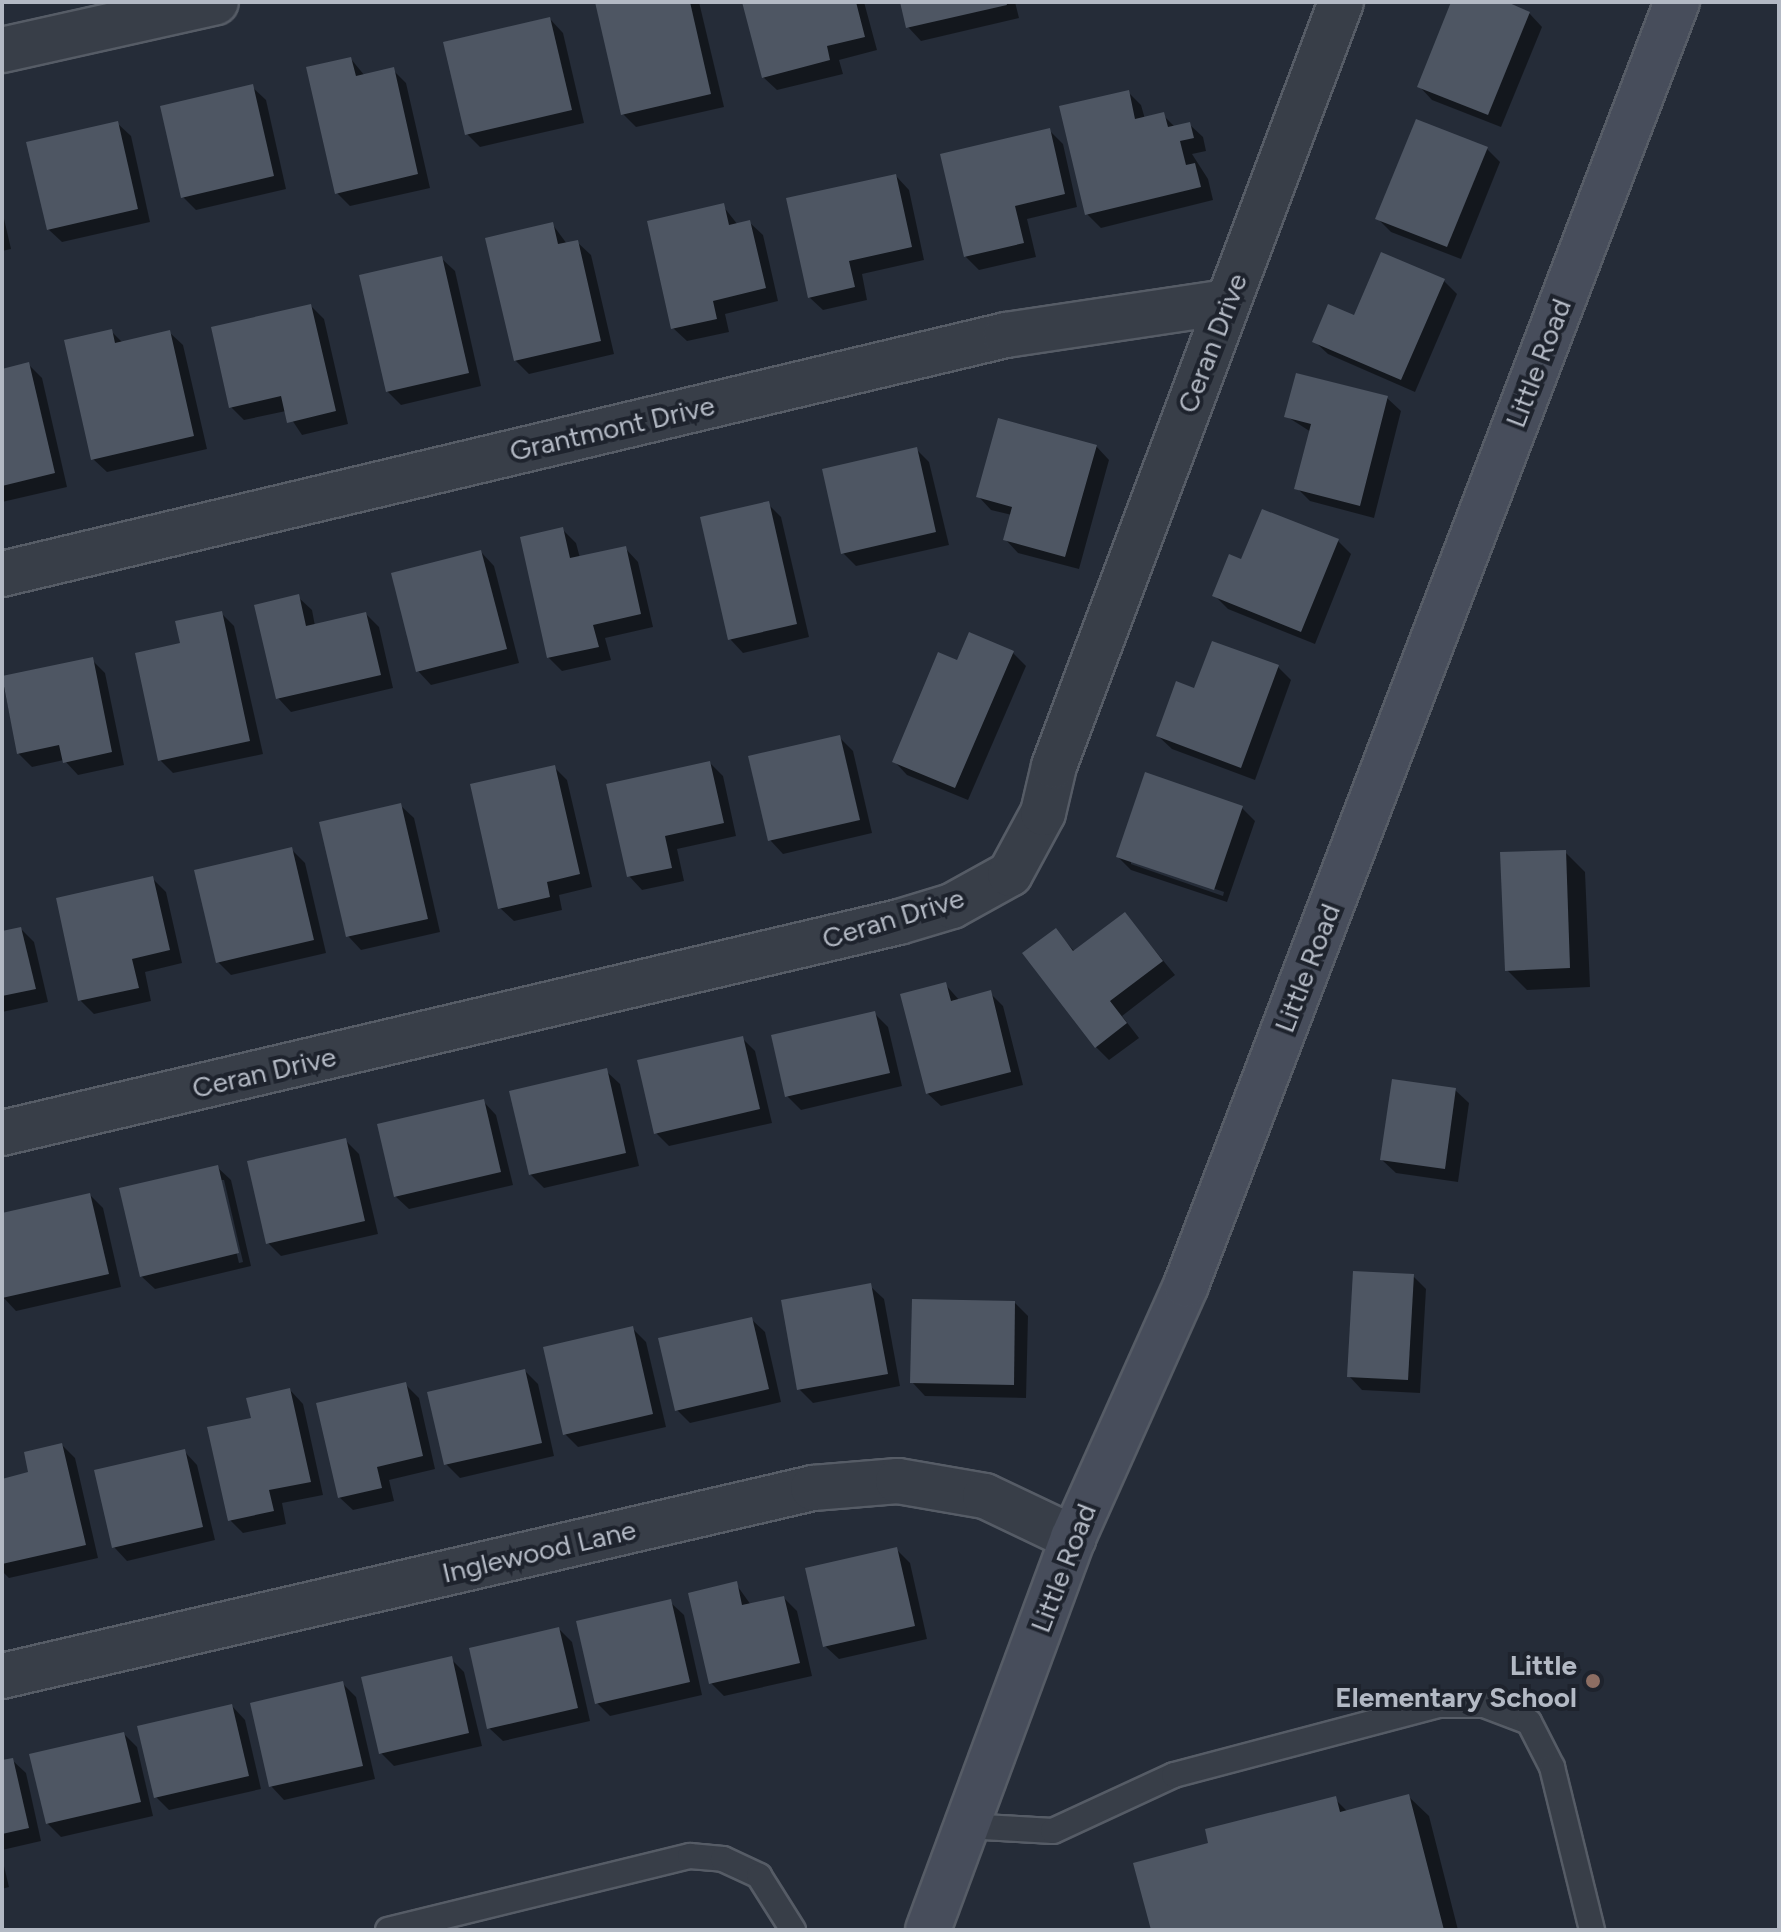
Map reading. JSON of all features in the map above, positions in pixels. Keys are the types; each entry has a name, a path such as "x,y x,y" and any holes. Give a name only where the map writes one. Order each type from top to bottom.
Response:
{"street":[{"path":"2,50 216,2"},
{"name":"Ceran Drive","path":"2,1133 899,922 952,906 1010,874 1043,813 1054,766 1341,2"},
{"name":"Little Road","path":"928,1930 1073,1538 1186,1285 1677,2"},
{"name":"Grantmont Drive","path":"2,574 1006,335 1227,302"},
{"name":"Inglewood Lane","path":"2,1676 840,1484 898,1481 985,1496 1073,1538"}],"lane":[{"path":"966,1826 1053,1831 1174,1775 1439,1705 1484,1705 1529,1722 1552,1767 1592,1930"},
{"path":"388,1930 424,1926 690,1856 723,1859 759,1876 793,1930"}],"building":[{"path":"595,2 690,2 711,94 621,115"},
{"path":"742,2 856,2 865,37 827,46 830,60 762,78"},
{"path":"900,2 1006,2 1007,5 906,28"},
{"path":"1451,2 1507,2 1530,12 1488,115 1417,87"},
{"path":"550,17 572,110 465,135 443,42"},
{"path":"351,57 356,76 394,67 418,174 335,194 306,67"},
{"path":"253,84 274,176 181,198 160,106"},
{"path":"1129,90 1135,119 1164,112 1168,127 1190,122 1194,138 1180,141 1186,165 1195,163 1201,187 1085,215 1059,106"},
{"path":"1416,119 1488,147 1447,247 1375,219"},
{"path":"118,121 138,209 47,230 26,142"},
{"path":"1050,128 1065,194 1015,206 1024,243 964,257 940,154"},
{"path":"896,174 912,247 849,261 855,287 808,298 786,198"},
{"path":"724,203 729,225 750,220 766,288 713,301 717,319 671,329 647,221"},
{"path":"553,222 558,244 578,240 601,341 514,361 485,238"},
{"path":"1381,252 1445,279 1401,380 1312,342 1328,304 1354,315"},
{"path":"442,256 469,373 386,392 359,275"},
{"path":"311,304 336,411 287,423 281,396 229,408 211,327"},
{"path":"112,329 115,343 170,330 194,436 91,460 64,340"},
{"path":"29,362 55,473 2,486 2,369"},
{"path":"1296,373 1388,396 1360,506 1294,489 1311,424 1284,417"},
{"path":"998,418 1097,445 1065,557 1003,540 1012,507 976,497"},
{"path":"917,447 936,532 841,554 822,469"},
{"path":"769,501 797,624 728,640 700,517"},
{"path":"1262,509 1339,539 1301,632 1212,596 1229,554 1241,559"},
{"path":"563,527 570,558 626,546 641,614 593,625 599,647 547,658 520,537"},
{"path":"481,550 507,649 416,672 391,573"},
{"path":"299,594 306,626 366,612 381,675 276,699 254,605"},
{"path":"222,611 250,741 158,761 135,653 180,643 175,621"},
{"path":"969,632 1014,651 955,788 892,762 938,652 957,660"},
{"path":"1212,641 1279,665 1241,768 1156,736 1176,681 1194,688"},
{"path":"93,657 112,752 63,763 59,745 17,754 2,676"},
{"path":"840,735 860,820 768,841 748,756"},
{"path":"710,761 724,823 665,836 672,868 627,877 606,784"},
{"path":"555,765 580,874 547,882 550,897 498,909 470,784"},
{"path":"1145,772 1243,806 1214,890 1116,857"},
{"path":"401,803 428,919 346,937 319,822"},
{"path":"292,847 314,940 216,963 194,870"},
{"path":"1566,850 1570,968 1505,971 1500,852"},
{"path":"153,876 170,950 132,959 139,988 78,1001 56,898"},
{"path":"1125,912 1163,961 1110,1001 1127,1023 1095,1048 1022,953 1056,928 1073,951"},
{"path":"21,927 36,989 2,996 2,931"},
{"path":"946,982 951,1001 991,990 1011,1072 926,1094 900,994"},
{"path":"875,1011 890,1073 785,1097 771,1035"},
{"path":"743,1036 760,1109 654,1134 637,1060"},
{"path":"607,1068 626,1153 529,1175 509,1091"},
{"path":"1392,1079 1456,1088 1445,1169 1380,1160"},
{"path":"484,1099 501,1172 394,1197 377,1124"},
{"path":"346,1138 365,1221 266,1244 247,1161"},
{"path":"218,1165 239,1253 140,1277 119,1188"},
{"path":"90,1193 109,1274 2,1298 2,1213"},
{"path":"1353,1271 1414,1274 1408,1380 1347,1377"},
{"path":"871,1283 888,1374 797,1390 781,1300"},
{"path":"912,1299 1015,1301 1014,1385 910,1383"},
{"path":"752,1317 769,1389 675,1411 658,1338"},
{"path":"633,1326 653,1414 563,1435 543,1347"},
{"path":"525,1369 542,1443 444,1465 427,1392"},
{"path":"406,1382 423,1456 377,1467 382,1488 338,1498 316,1403"},
{"path":"290,1388 311,1482 269,1490 274,1511 228,1521 207,1427 251,1418 246,1398"},
{"path":"62,1443 86,1545 2,1564 2,1479 28,1472 24,1452"},
{"path":"185,1449 203,1527 112,1548 94,1470"},
{"path":"897,1547 915,1626 823,1647 805,1568"},
{"path":"737,1581 742,1605 784,1596 800,1663 709,1684 688,1593"},
{"path":"671,1599 690,1682 595,1704 576,1621"},
{"path":"559,1627 578,1708 487,1729 469,1648"},
{"path":"452,1656 469,1733 379,1754 361,1677"},
{"path":"343,1681 363,1766 269,1787 250,1703"},
{"path":"232,1704 249,1776 154,1798 137,1726"},
{"path":"124,1732 141,1802 46,1824 29,1754"},
{"path":"13,1758 29,1828 2,1834 2,1760"},
{"path":"1409,1794 1444,1930 1151,1930 1133,1863 1208,1843 1205,1829 1336,1796 1340,1812"}],"place":[{"name":"Little Elementary School","path":"1593,1681"}]}
